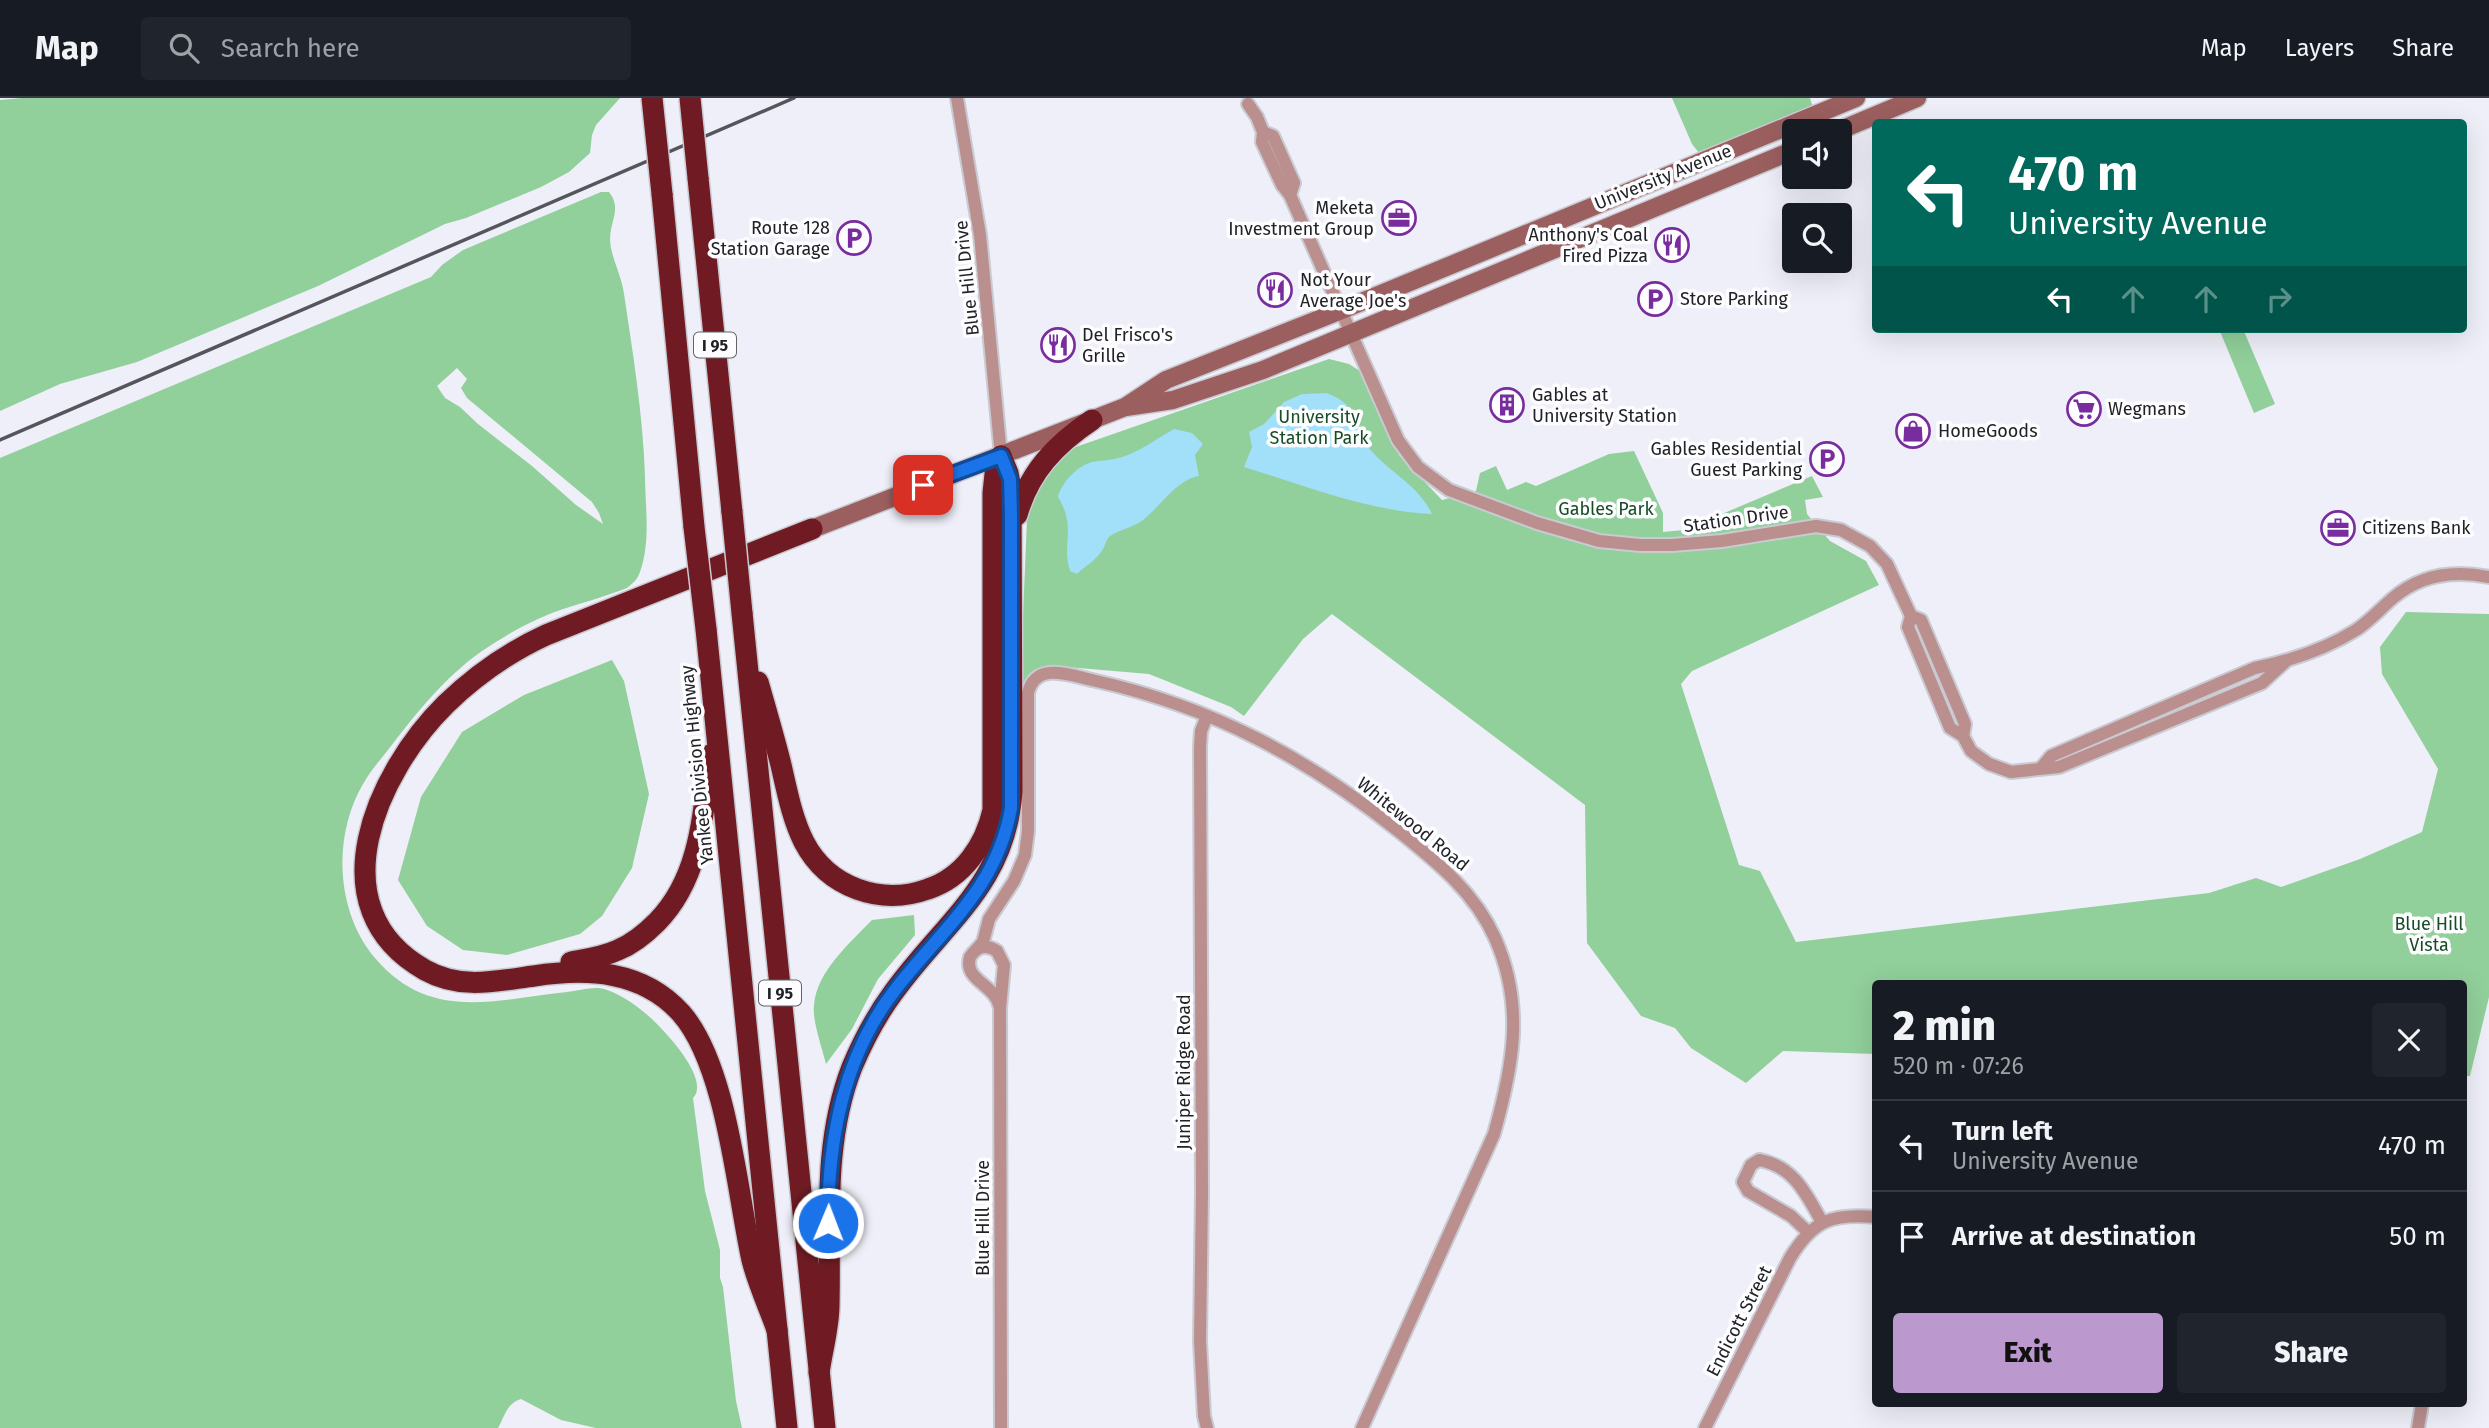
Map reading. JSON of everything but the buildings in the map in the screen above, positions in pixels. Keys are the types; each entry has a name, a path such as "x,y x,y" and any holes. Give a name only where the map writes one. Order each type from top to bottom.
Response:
{"highway":[{"name":"Yankee Division Highway","path":"652,98 787,1428"},
{"name":"I 95","path":"690,98 825,1428"},
{"path":"1011,541 1024,494 1036,470 1064,441 1092,420"},
{"path":"819,1373 829,1307 828,1203 832,1151 846,1083 867,1033 893,992 969,903 987,877 1008,823 1012,790 1011,488 1001,456"},
{"path":"745,643 769,718 797,826 805,844 820,864 856,890 885,896 926,890 956,873 984,840 993,810 993,493 1001,456"},
{"path":"777,1330 753,1264 720,1099 710,1066 694,1031 679,1011 662,996 621,976 588,971 536,975 483,984 458,982 442,977 413,962 380,928 367,898 364,860 367,840 378,809 398,766 445,705 486,670 519,649 812,529"},
{"path":"536,975 569,962 602,956 625,947 651,928 674,902 697,847 715,718"}],"main road":[{"name":"University Avenue","path":"812,529 1125,407 1166,380 1856,98"},
{"path":"1852,125 1917,98"},
{"name":"University Avenue","path":"1125,407 1149,405 1185,396 1263,370 1782,155"}],"street":[{"name":"Blue Hill Drive","path":"957,98 981,235 1001,456"},
{"name":"Station Drive","path":"1248,104 1257,117 1263,132 1262,142 1282,185 1290,195 1402,448 1423,472 1449,490 1553,528 1599,541 1626,544 1708,542 1816,526 1841,530 1857,537 1879,553 1896,580 1911,616 1908,627 1951,728 1963,736 1977,757 1989,764 2011,772 2034,771 2041,768 2051,756 2255,668 2285,662 2346,636 2400,592 2417,582 2451,573 2488,574"},
{"name":"Whitewood Road","path":"976,950 983,942 989,919 1014,881 1025,855 1028,831 1028,693 1037,678 1045,672 1168,700 1265,743 1321,774 1424,851 1458,882 1477,905 1495,939 1506,973 1513,1009 1513,1051 1506,1089 1493,1134 1362,1428"},
{"name":"Juniper Ridge Road","path":"1206,716 1200,747 1200,1341 1207,1428"},
{"name":"Blue Hill Drive","path":"976,950 989,947 1001,956 1004,965 1000,1008 1001,1428"},
{"path":"976,950 969,959 970,970 974,977 995,994 1000,1008"},
{"path":"1822,1222 1800,1183 1770,1162 1759,1160 1751,1165 1743,1182 1748,1191 1791,1216 1808,1232 1822,1222 1836,1217 1872,1217"},
{"name":"Endicott Street","path":"1704,1428 1790,1258 1808,1232"},
{"path":"2418,1428 2422,1407"}],"green space":[{"path":"620,98 596,125 590,153 569,172 541,187 445,224 318,286 137,362 60,384 0,411 0,100"},
{"path":"1672,98 1810,98 1813,108 1782,119 1782,121 1706,154 1699,153 1692,144"},
{"path":"601,192 609,192 615,205 611,248 623,288 642,430 647,524 643,560 638,577 627,588 552,613 516,630 469,661 433,695 373,769 353,805 343,850 346,897 352,919 375,958 396,978 418,992 465,1002 515,999 600,988 615,993 645,1013 682,1053 696,1078 697,1089 693,1098 705,1191 720,1250 720,1278 742,1428 596,1428 561,1420 521,1399 509,1407 498,1428 0,1428 0,458 431,277 463,250","holes":["457,368 467,379 461,388 467,398 592,502 603,524 576,505 460,407 445,398 437,386"]},
{"path":"2221,333 2245,333 2275,404 2254,413"},
{"path":"1329,359 1349,364 1360,371 1399,455 1442,500 1476,491 1480,473 1496,466 1507,490 1526,482 1536,486 1609,454 1634,451 1663,513 1663,532 1684,530 1812,476 1823,497 1805,500 1807,514 1830,541 1866,561 1879,585 1692,671 1681,684 1739,865 1760,871 1796,942 2209,893 2256,878 2281,887 2360,859 2422,832 2438,769 2382,674 2380,647 2406,612 2489,614 2489,997 2470,1076 2467,1076 2467,980 1872,980 1872,1054 1783,1051 1746,1083 1691,1048 1675,1028 1641,1016 1587,943 1585,805 1332,614 1303,639 1244,716 1231,707 1149,674 1055,666 1038,669 1020,690 1028,494 1038,475 1070,449"},
{"path":"612,660 624,681 649,794 632,868 602,916 580,934 507,955 463,950 427,926 398,880 421,797 462,732 524,695"},
{"path":"914,915 915,935 878,979 852,1029 826,1064 816,1026 814,1005 816,993 828,969 872,920"}],"water":[{"path":"1327,393 1345,404 1368,447 1419,494 1432,514 1360,503 1244,467 1252,447 1249,432 1264,424 1284,402 1302,394"},
{"path":"1174,429 1192,433 1203,444 1195,455 1199,476 1176,488 1139,523 1109,537 1099,555 1077,574 1070,571 1067,518 1058,497 1066,481 1086,464 1125,456"}],"railway":[{"path":"0,440 794,98"}],"place":[{"name":"Meketa Investment Group","path":"1399,218"},
{"name":"Route 128 Station Garage","path":"854,238"},
{"name":"Anthony's Coal Fired Pizza","path":"1672,245"},
{"name":"Not Your Average Joe's","path":"1275,290"},
{"name":"Store Parking","path":"1655,299"},
{"name":"Del Frisco's Grille","path":"1058,345"},
{"name":"Gables at University Station","path":"1507,405"},
{"name":"Wegmans","path":"2084,409"},
{"name":"HomeGoods","path":"1913,431"},
{"name":"Gables Residential Guest Parking","path":"1827,459"},
{"name":"Citizens Bank","path":"2338,528"}],"route":[{"path":"828,1223 832,1151 840,1108 846,1083 867,1033 893,992 969,903 987,877 1004,839 1011,808 1011,488 1008,472 1001,456 923,485"}],"park label":[{"name":"University Station Park","path":"1319,427"},
{"name":"Gables Park","path":"1606,509"},
{"name":"Blue Hill Vista","path":"2429,934"}]}
